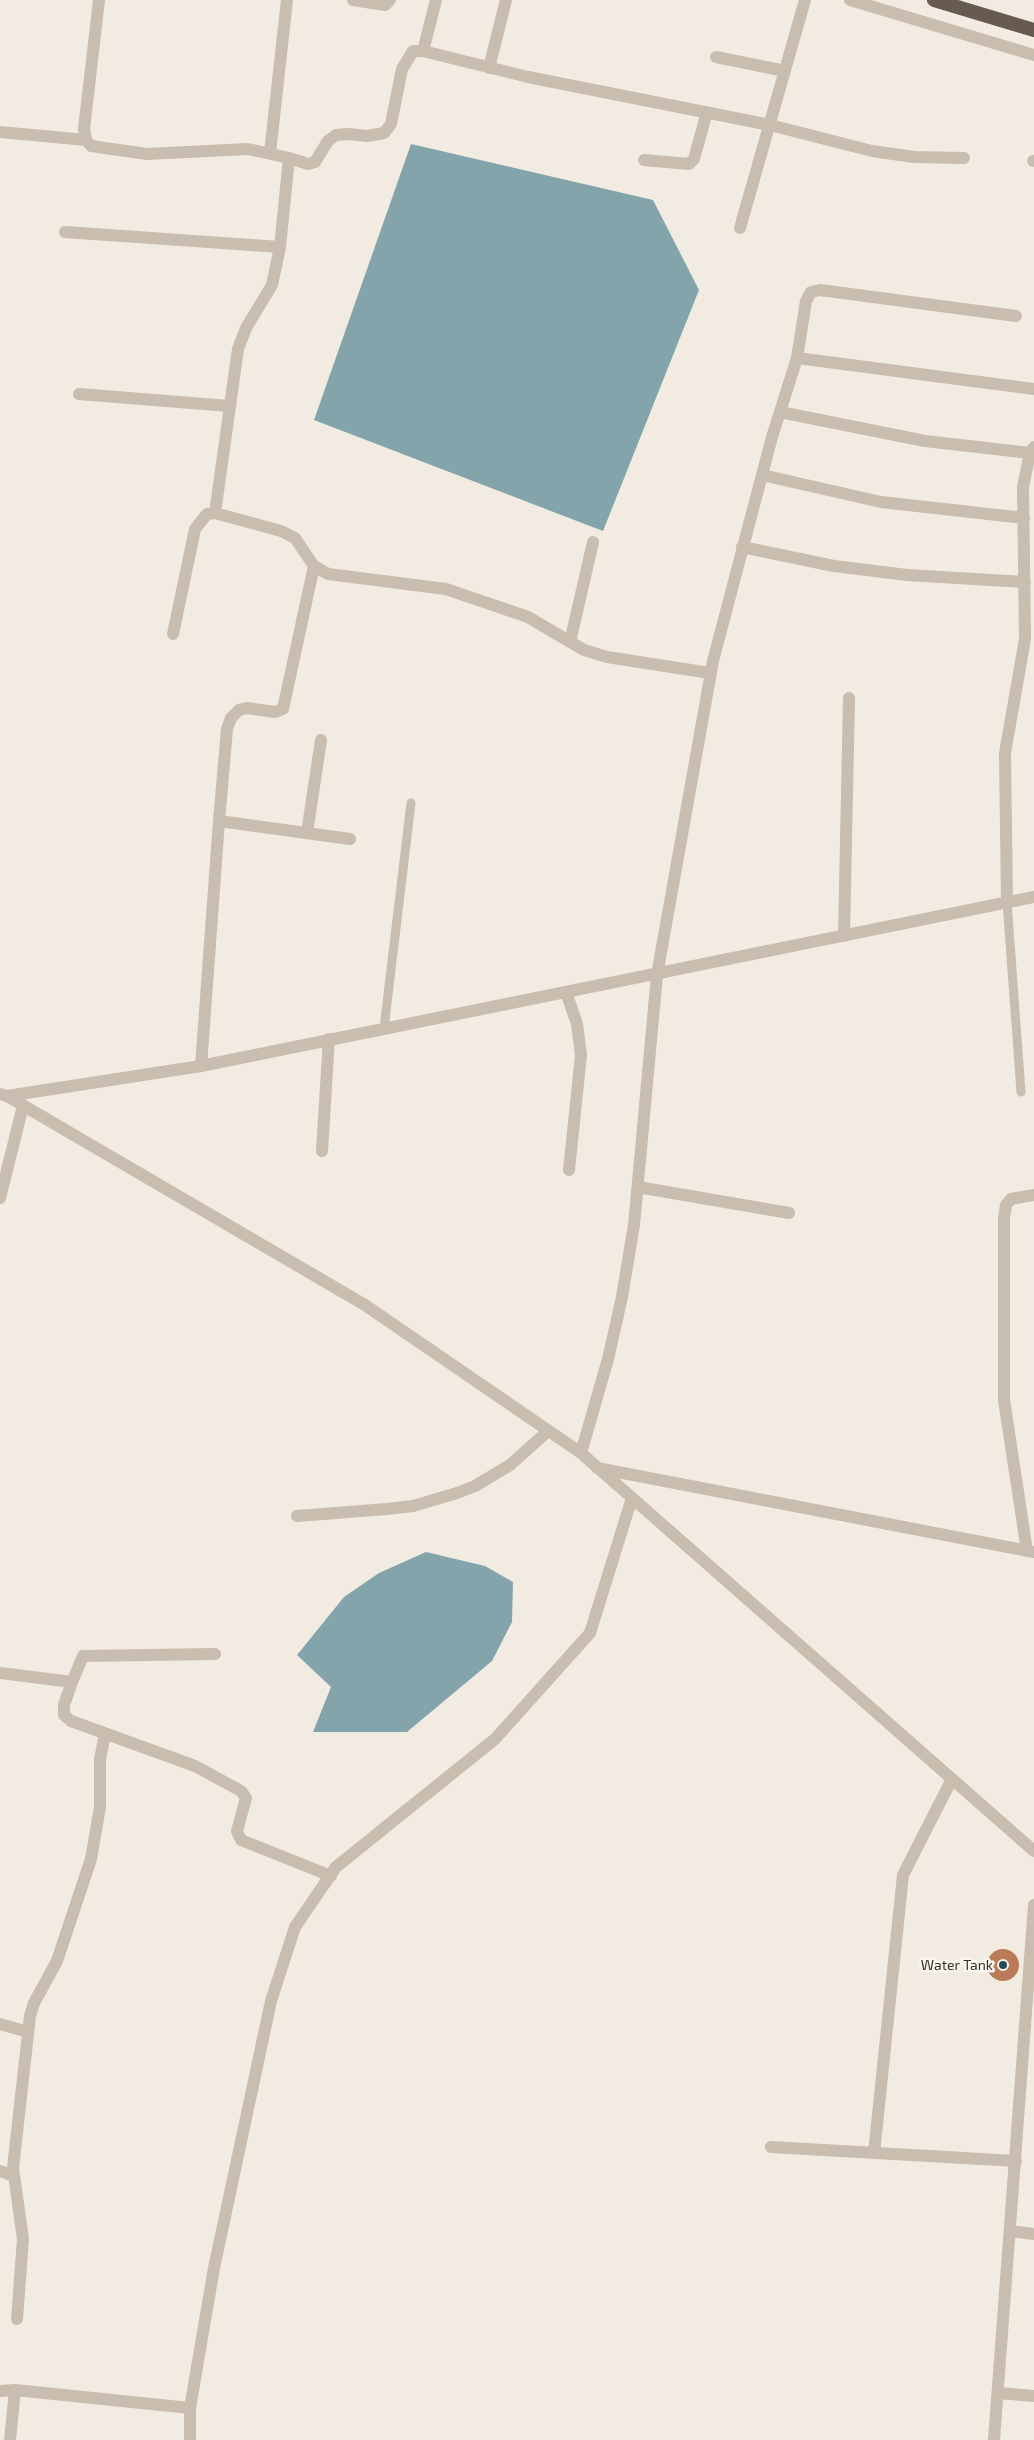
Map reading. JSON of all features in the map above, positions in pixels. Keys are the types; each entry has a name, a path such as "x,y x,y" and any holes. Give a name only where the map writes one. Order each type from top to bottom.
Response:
{"highway":[{"path":"934,0 1034,30"}],"street":[{"path":"99,0 84,129 86,140 91,146 147,154 248,150 270,153 308,164 315,162 328,142 336,135 372,136 384,133 391,124 402,68 413,51 422,51 489,68 770,125 872,151 914,156 964,158"},
{"path":"270,153 287,0"},
{"path":"353,0 385,5 390,0"},
{"path":"422,51 436,0"},
{"path":"489,68 506,0"},
{"path":"740,228 805,0"},
{"path":"850,0 1034,55"},
{"path":"716,57 785,71"},
{"path":"644,160 682,165 689,164 694,160 707,112"},
{"path":"0,132 86,140"},
{"path":"215,513 238,349 246,328 272,285 280,247 289,158"},
{"path":"65,232 280,247"},
{"path":"580,1453 608,1359 622,1297 634,1224 657,975 710,673 742,546 797,358 806,301 811,292 820,290 1016,316"},
{"path":"797,358 1034,389"},
{"path":"79,394 229,406"},
{"path":"780,412 925,441 1032,450 1023,487 1026,639 1005,753 1007,902"},
{"path":"762,475 881,502 1024,518"},
{"path":"173,634 195,529 207,514 215,513 281,531 295,538 314,566 328,574 341,577 421,584 446,589 528,617 584,650 607,657 710,673"},
{"path":"570,642 593,542"},
{"path":"742,546 834,566 908,575 1025,582"},
{"path":"201,1066 227,729 231,718 239,710 247,708 275,712 282,709 314,566"},
{"path":"844,936 849,698"},
{"path":"307,833 322,740"},
{"path":"219,821 350,839"},
{"path":"3,1095 201,1066 1034,897"},
{"path":"566,992 577,1024 581,1055 569,1170"},
{"path":"322,1151 329,1039"},
{"path":"3,1095 365,1305 580,1453 1034,1851"},
{"path":"0,1198 23,1106"},
{"path":"638,1187 789,1213"},
{"path":"597,1468 1031,1552 1004,1400 1004,1218 1006,1205 1011,1199 1034,1195"},
{"path":"297,1516 413,1506 457,1493 475,1486 510,1465 548,1431"},
{"path":"190,2440 190,2408 214,2268 271,2001 296,1927 336,1867 495,1739 590,1633 632,1498"},
{"path":"215,1654 86,1655 79,1660 64,1705 64,1715 71,1721 195,1766 241,1791 246,1802 237,1831 240,1840 330,1876"},
{"path":"0,1674 72,1682"},
{"path":"17,2319 23,2239 14,2176 31,2010 57,1961 91,1858 100,1807 100,1759 105,1734"},
{"path":"874,2153 903,1875 952,1780"},
{"path":"994,2440 1034,1905"},
{"path":"0,2024 28,2032"},
{"path":"771,2147 1016,2161"},
{"path":"0,2171 14,2176"},
{"path":"1010,2232 1034,2234"},
{"path":"0,2392 15,2390 190,2408"},
{"path":"10,2440 15,2390"},
{"path":"998,2393 1034,2396"}],"lane":[{"path":"384,1028 411,804"},
{"path":"1007,902 1021,1092"}],"water":[{"path":"411,144 653,200 699,290 603,531 314,420"},
{"path":"426,1552 485,1566 513,1582 512,1622 492,1661 407,1732 313,1732 331,1687 297,1655 344,1597 379,1573"}],"building":[{"name":"Water Tank","path":"1003,1949 1009,1950 1014,1954 1018,1959 1018,1971 1014,1976 1009,1980 1003,1981 997,1980 992,1976 988,1971 987,1965 988,1959 992,1954 997,1950"}],"place":[{"name":"Water Tank","path":"1003,1965"}]}
